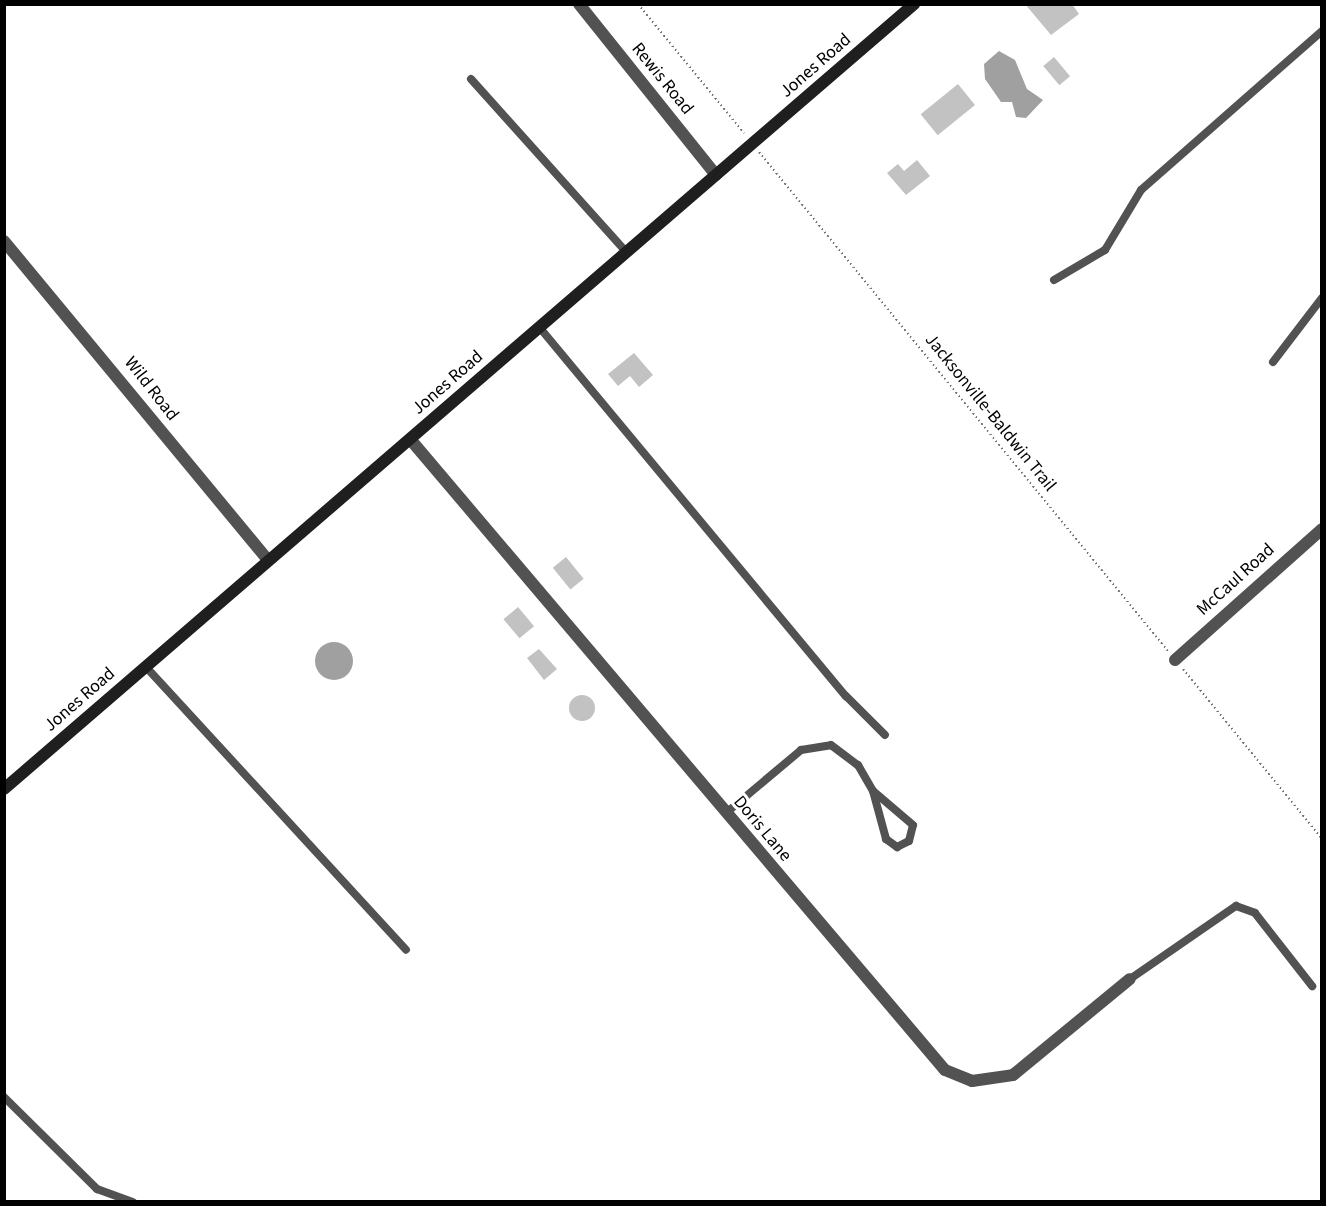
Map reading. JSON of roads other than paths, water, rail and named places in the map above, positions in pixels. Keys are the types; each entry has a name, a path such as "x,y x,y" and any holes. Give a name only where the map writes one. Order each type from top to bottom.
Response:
{"street":[{"name":"Rewis Road","path":"579,4 716,175"},
{"name":"Jones Road","path":"4,789 914,4"},
{"name":"Wild Road","path":"4,242 268,560"},
{"name":"Doris Lane","path":"410,439 936,1062 958,1077 994,1080 1013,1075 1130,979"},
{"name":"McCaul Road","path":"1175,660 1322,529"}],"lane":[{"path":"1054,280 1105,250 1141,190 1322,31"},
{"path":"471,79 627,253"},
{"path":"1273,362 1322,298"},
{"path":"540,328 846,696 885,735"},
{"path":"146,667 406,950"},
{"path":"726,813 813,744 848,754 873,791 913,825 915,831 897,847 886,839 873,791"},
{"path":"1130,979 1236,906 1255,913 1312,986"},
{"path":"4,1098 97,1189 133,1202"}]}
